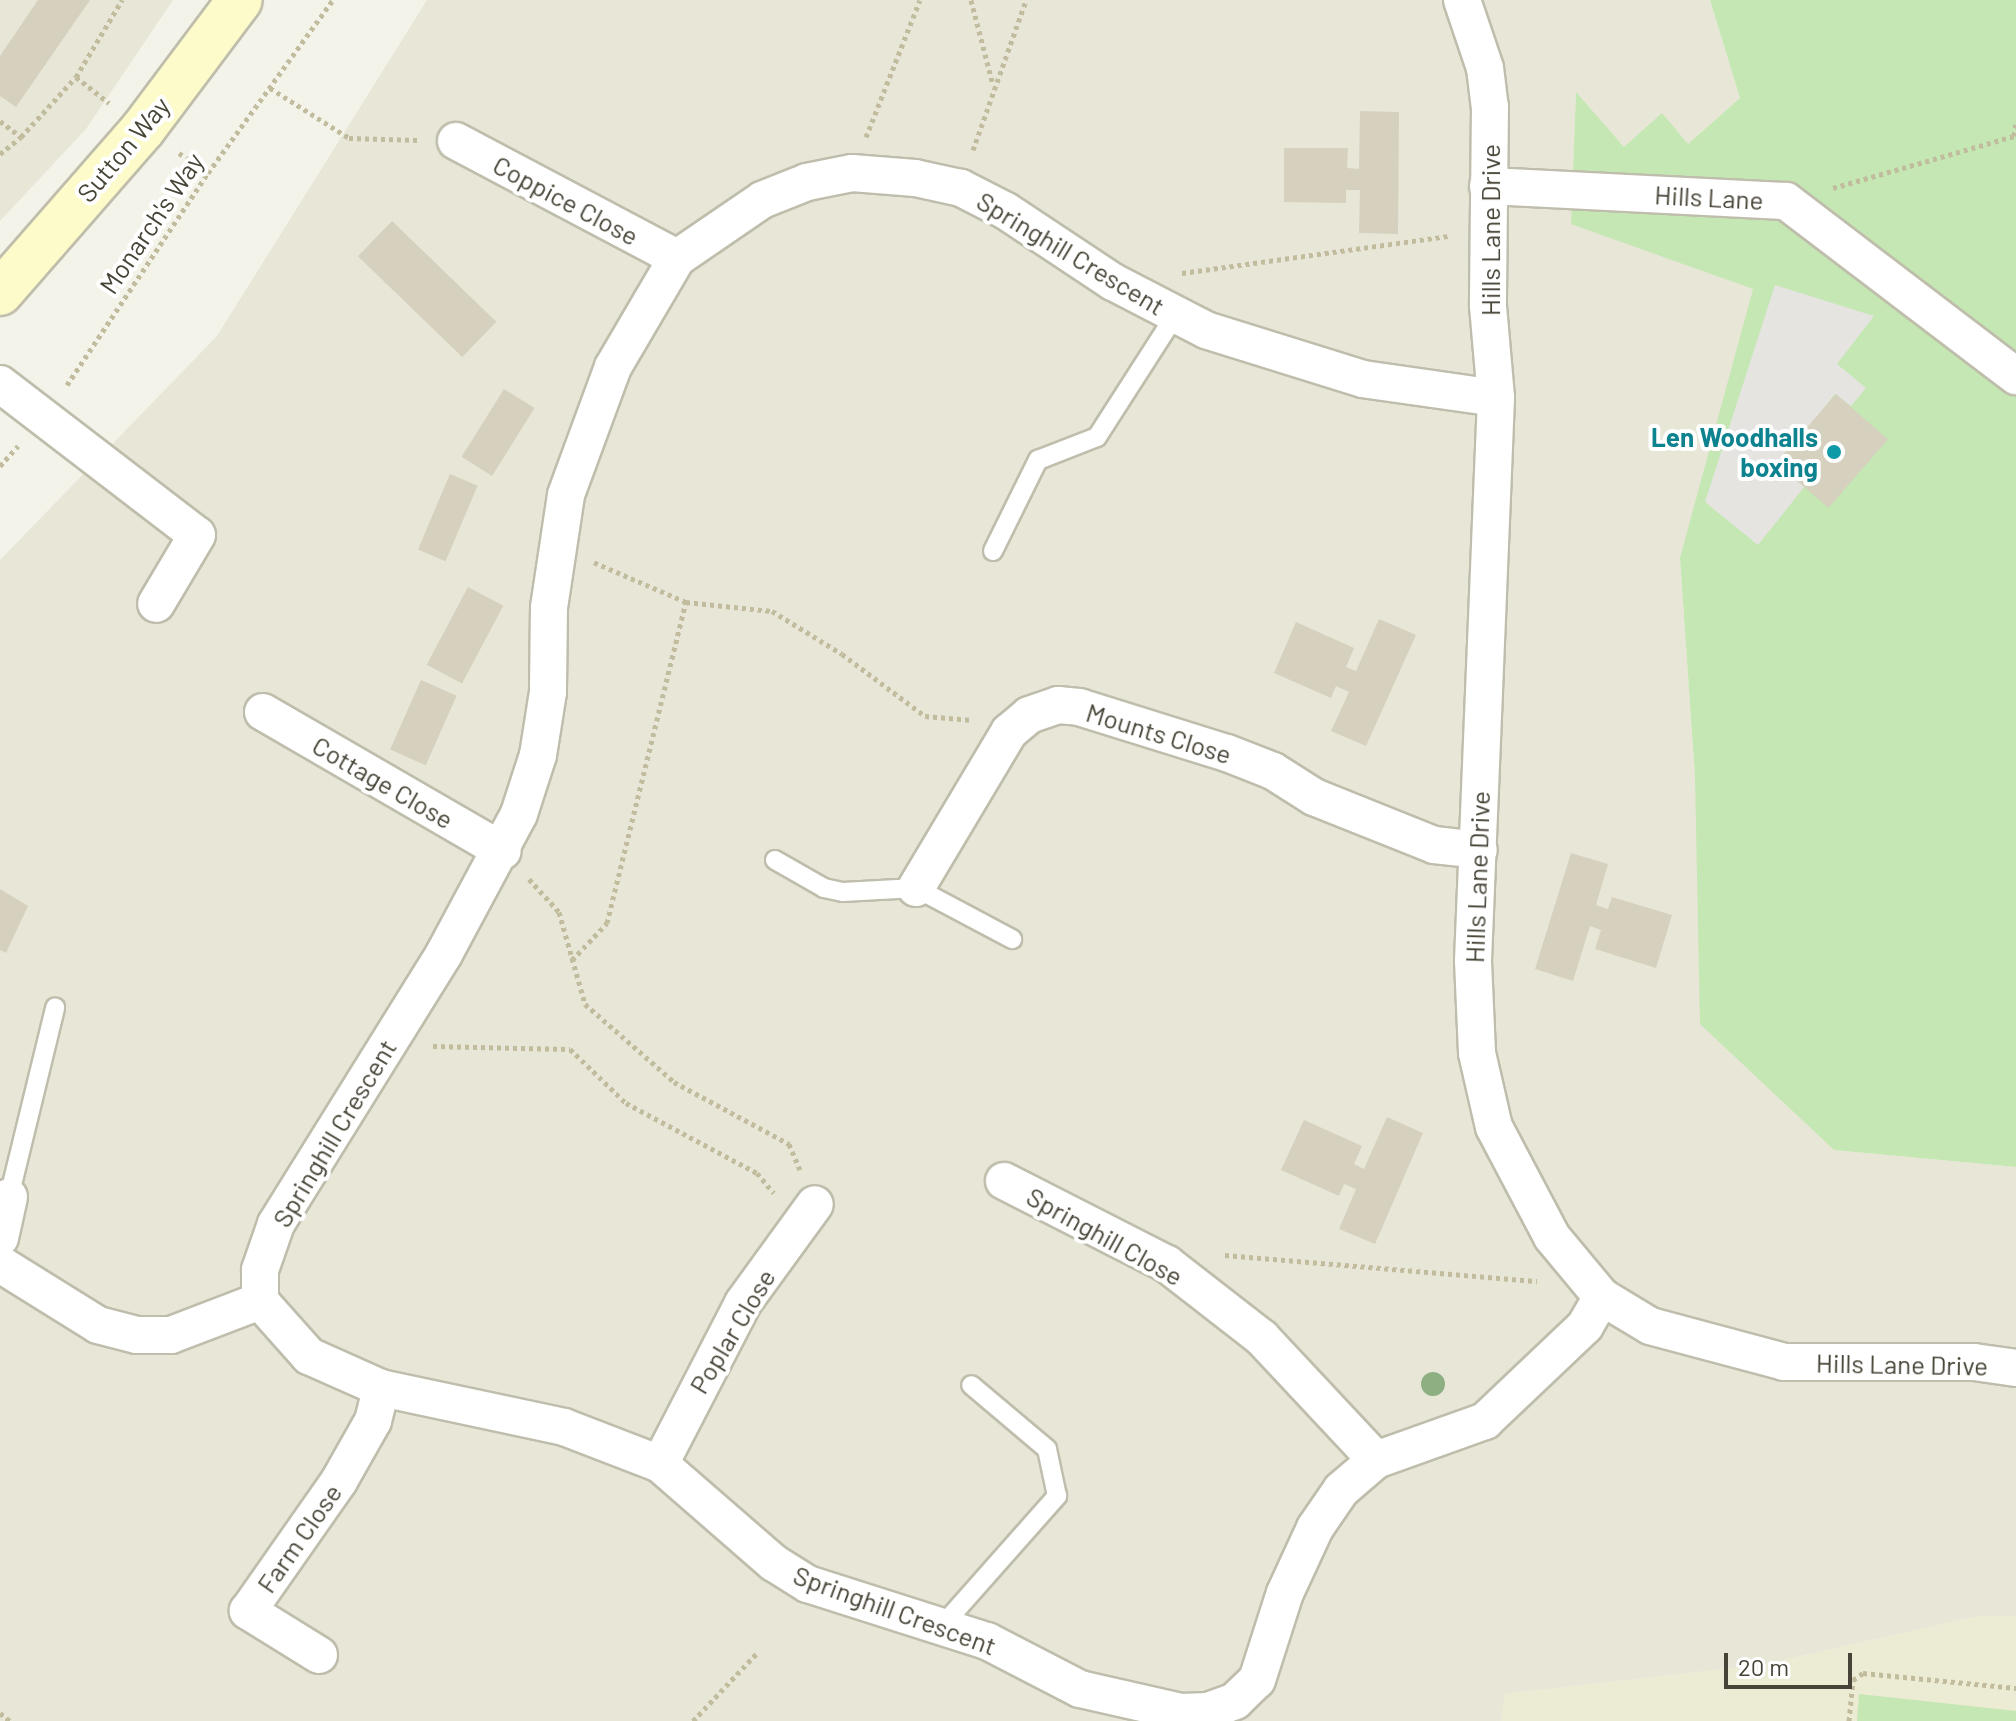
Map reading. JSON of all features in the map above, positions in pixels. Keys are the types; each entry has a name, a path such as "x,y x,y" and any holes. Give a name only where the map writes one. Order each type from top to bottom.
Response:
{"street":[{"name":"Sutton Way","path":"0,293 143,129 240,0"},
{"name":"Hills Lane Drive","path":"1462,0 1485,68 1496,398 1473,961 1477,1053 1494,1127 1552,1237 1602,1297 1650,1326 1784,1362 1974,1362 2016,1368"},
{"name":"Coppice Close","path":"456,141 677,258"},
{"name":"Springhill Crescent","path":"1496,398 1405,387 1310,366 1176,314 1113,282 1006,211 961,188 852,173 807,182 762,200 677,258 613,367 566,495 556,546 548,692 538,755 503,851 387,1047 276,1224 260,1270 260,1301 309,1356 381,1388 564,1427 660,1464 774,1563 808,1584 987,1641 1080,1689 1142,1706 1208,1711 1235,1701 1257,1680 1285,1593 1315,1528 1341,1490 1376,1460 1485,1421 1585,1326 1602,1297"},
{"name":"Hills Lane","path":"1488,186 1786,201 2016,376"},
{"path":"0,384 46,416 197,535 156,604"},
{"name":"Mounts Close","path":"1019,724 1058,705 1079,707 1273,771 1314,797 1434,845 1479,850"},
{"name":"Cottage Close","path":"263,712 503,851"},
{"path":"916,888 1019,724"},
{"name":"Springhill Close","path":"1004,1181 1167,1264 1262,1338 1376,1460"},
{"path":"0,1238 9,1197"},
{"name":"Poplar Close","path":"660,1464 719,1344 815,1204"},
{"path":"0,1264 98,1325 137,1335 171,1335 260,1301"},
{"name":"Farm Close","path":"319,1655 248,1611 339,1481 373,1421 381,1388"}],"lane":[{"path":"993,551 1038,460 1097,437 1176,314"},
{"path":"775,860 824,888 843,892 916,888 1012,939"},
{"path":"9,1197 55,1008"},
{"path":"942,1626 1057,1496 1047,1449 971,1385"}],"path":[{"path":"0,154 21,137 76,77 122,0"},
{"name":"Monarch's Way","path":"0,466 46,416 333,0"},
{"path":"852,173 920,0"},
{"path":"971,0 993,86"},
{"path":"961,188 993,86 1026,0"},
{"path":"270,88 349,138 456,141"},
{"path":"0,121 21,137"},
{"path":"1786,201 2014,136 2016,124"},
{"path":"1113,282 1488,228"},
{"path":"556,546 686,602 772,611 842,654 925,716 1019,724"},
{"path":"572,960 607,923 686,602"},
{"path":"503,851 559,912 585,1004 674,1082 789,1144 815,1204"},
{"path":"387,1047 570,1049 626,1103 757,1173 776,1196 789,1240"},
{"path":"1225,1255 1550,1282"},
{"path":"693,1721 757,1653"},
{"path":"1849,1721 1853,1680 1863,1673 2016,1688"},
{"path":"0,1713 10,1721"}],"shaded area":[{"path":"0,0 173,0 86,129 0,221"},
{"path":"427,0 1710,0 1740,98 1688,144 1624,147 1576,93 1571,223 1753,289 1705,502 1680,558 1695,777 1834,1150 2016,1167 2016,1616 1979,1616 1761,1665 1505,1694 1501,1721 0,1721 0,560 217,336"},
{"path":"1775,285 1874,316 1837,364 1866,388 1851,406 1835,394 1779,464 1805,486 1758,545 1705,502"},
{"path":"1979,1616 2016,1616 2016,1721 1501,1721 1505,1694 1761,1665"}],"green space":[{"path":"1710,0 2016,0 2016,1167 1834,1150 1700,1024 1695,777 1680,558 1753,289 1571,224 1576,92 1624,147 1662,113 1688,144 1740,98"},
{"path":"1859,1694 2016,1711 2016,1721 1857,1721"}],"building":[{"path":"38,0 90,0 16,107 0,96 0,56"},
{"path":"1360,111 1399,112 1398,234 1359,233 1360,190 1346,190 1346,203 1284,202 1284,148 1348,148 1347,168 1359,169"},
{"path":"392,221 496,322 462,357 358,256"},
{"path":"504,389 535,408 492,476 462,457"},
{"name":"Len Woodhalls boxing","path":"1836,394 1888,439 1828,508 1776,463"},
{"path":"450,474 478,486 446,561 418,549"},
{"path":"468,587 503,606 462,683 427,665"},
{"path":"1379,619 1416,635 1366,746 1331,731 1349,692 1336,686 1331,698 1274,673 1296,622 1354,648 1346,667 1356,671"},
{"path":"421,680 457,696 426,765 390,749"},
{"path":"1571,853 1608,864 1596,905 1608,909 1612,897 1672,915 1656,968 1595,949 1601,930 1590,926 1573,981 1535,969"},
{"path":"0,889 28,906 6,953 0,950"},
{"path":"1387,1117 1423,1133 1375,1244 1339,1229 1356,1189 1344,1184 1339,1196 1281,1170 1304,1120 1362,1146 1354,1164 1364,1169"}],"place":[{"name":"Len Woodhalls boxing","path":"1834,452"}]}
